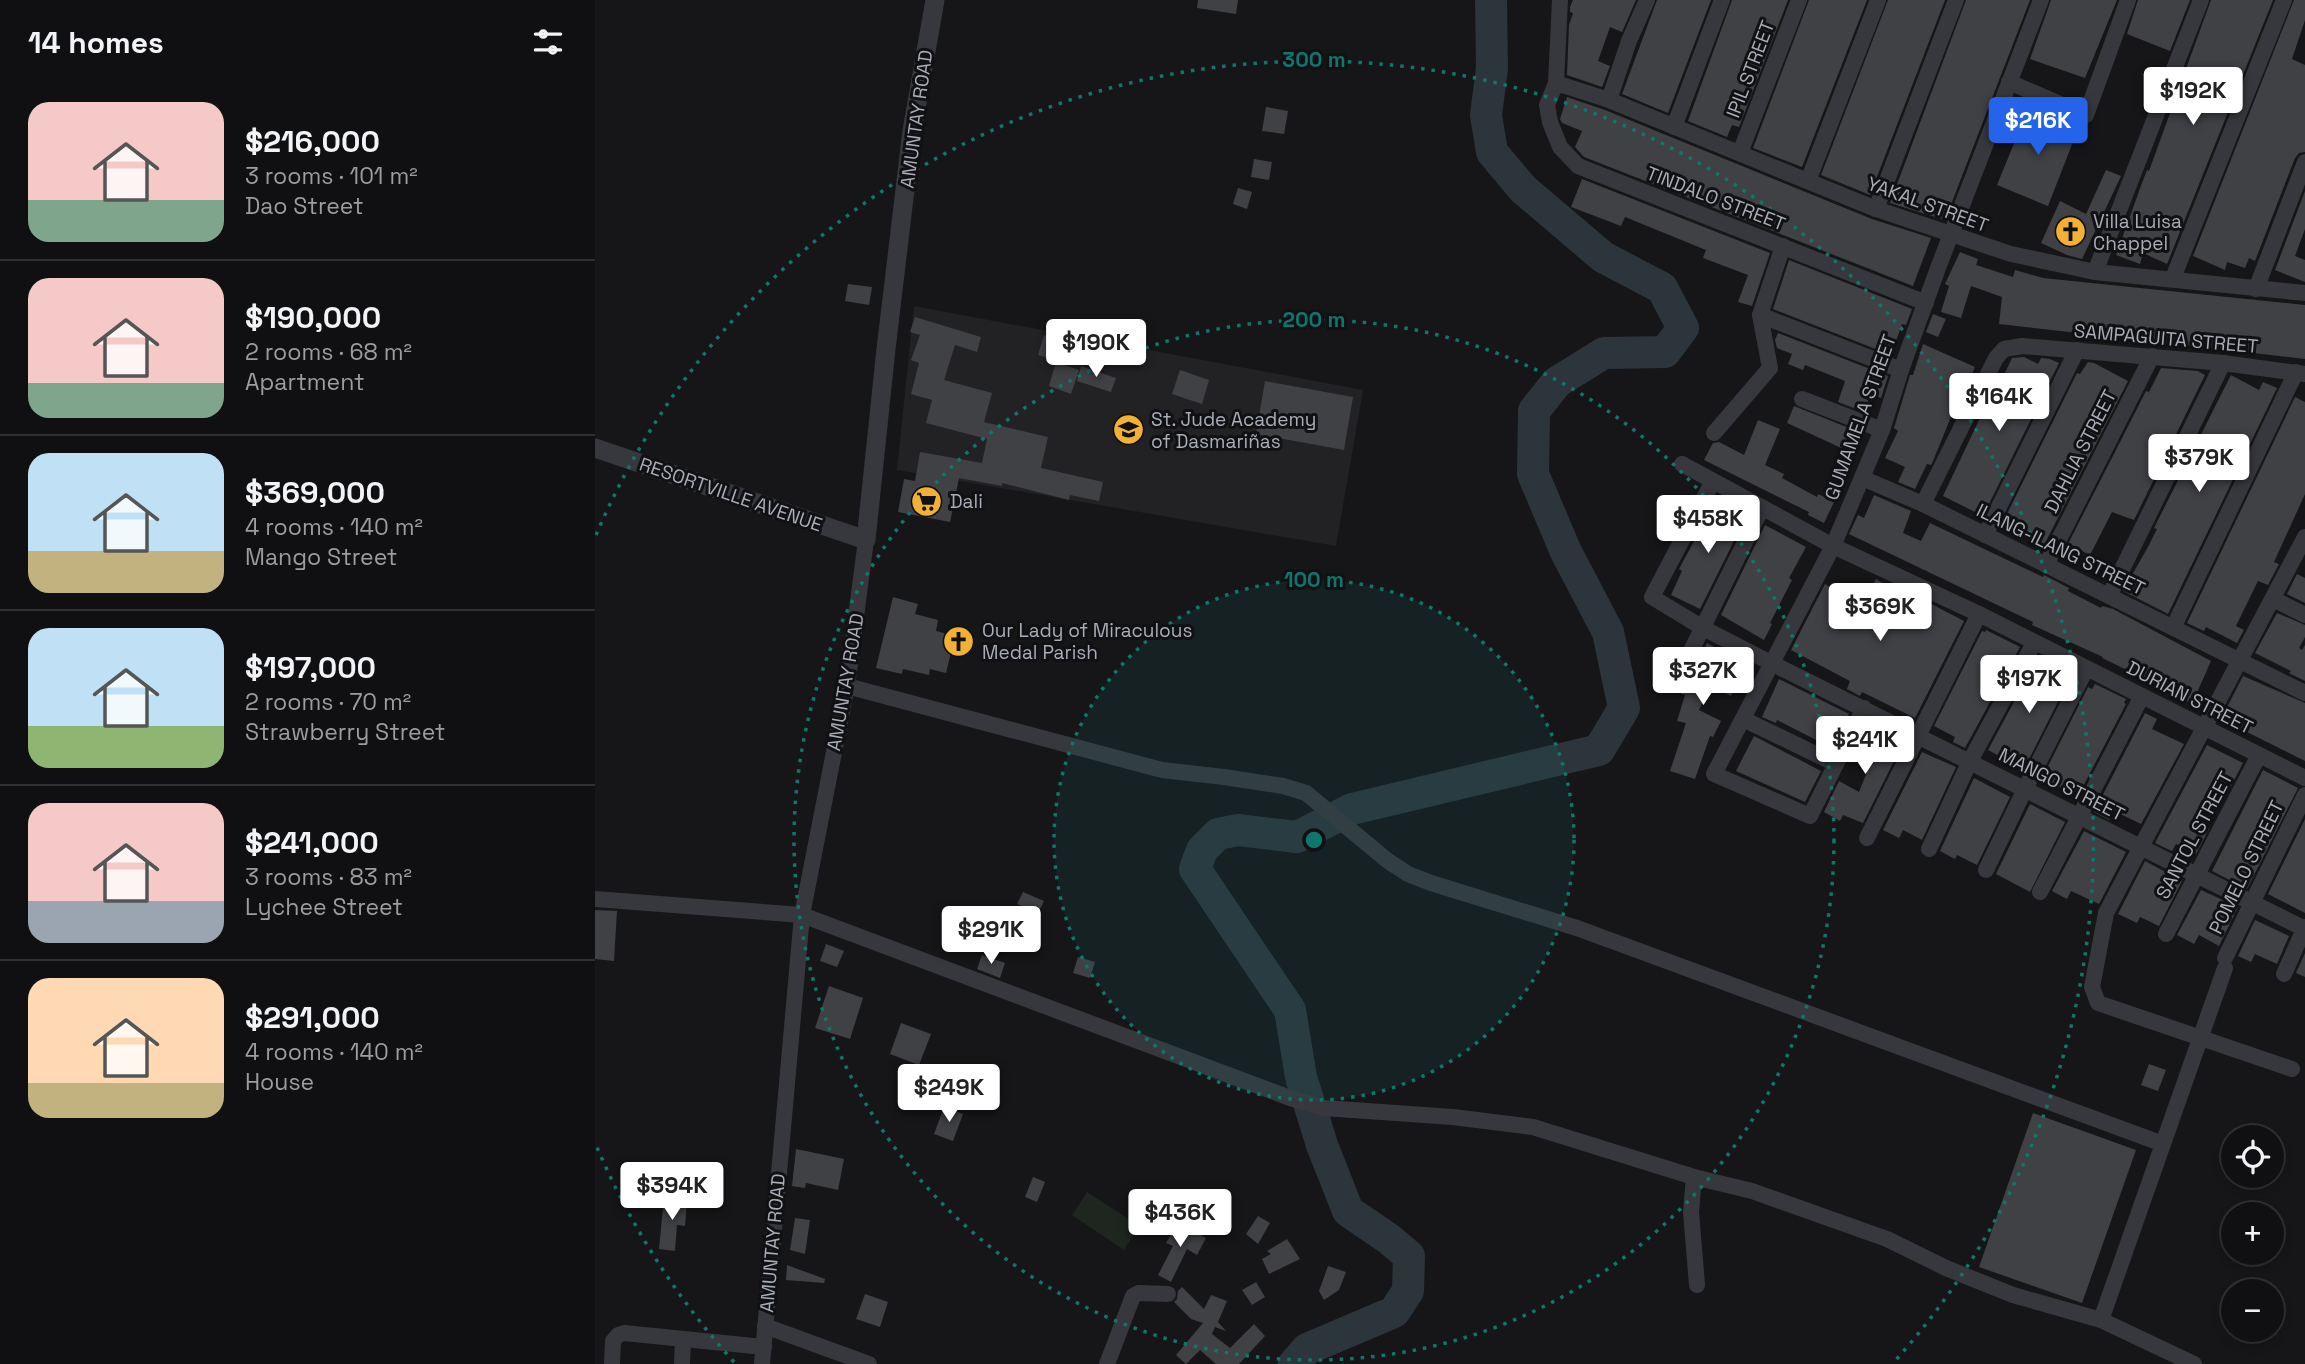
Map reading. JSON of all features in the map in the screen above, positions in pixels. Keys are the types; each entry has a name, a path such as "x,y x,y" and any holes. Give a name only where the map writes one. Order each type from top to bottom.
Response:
{"street":[{"name":"AMUNTAY ROAD","path":"762,1364 801,915 847,686 912,131 935,0"},
{"name":"TINDALO STREET","path":"1560,0 1556,83 1547,105 1550,122 1560,147 1578,166 1926,303"},
{"path":"1609,100 1647,0"},
{"path":"1674,127 1722,0"},
{"name":"IPIL STREET","path":"1740,153 1799,0"},
{"path":"1808,181 1878,0"},
{"path":"1876,209 1957,0"},
{"name":"GUMAMELA STREET","path":"1836,764 1810,816 1714,774 1833,546 1862,478 2041,0"},
{"path":"2009,82 2086,115 2128,0"},
{"path":"2095,272 2201,0"},
{"path":"2173,278 2284,0"},
{"name":"YAKAL STREET","path":"1556,83 1609,100 1876,209 2011,254 2095,272 2305,293"},
{"path":"2256,289 2305,162"},
{"path":"1714,433 1770,368 1760,315 1783,246"},
{"path":"1760,315 1901,370"},
{"name":"SAMPAGUITA STREET","path":"1923,503 1996,358 2004,349 2022,346 2152,356 2301,373"},
{"path":"1985,536 2077,350"},
{"name":"DAHLIA STREET","path":"2046,565 2152,356"},
{"path":"2109,596 2223,363"},
{"path":"2173,628 2301,373"},
{"path":"1802,399 1882,430"},
{"name":"RESORTVILLE AVENUE","path":"595,448 866,540"},
{"name":"DURIAN STREET","path":"1682,464 1833,546 1979,614 2305,778"},
{"name":"ILANG-ILANG STREET","path":"1862,478 1923,503 2305,694"},
{"name":"MANGO STREET","path":"1713,481 1652,597 1703,628 1773,664 2305,928"},
{"path":"1683,667 1762,508"},
{"path":"2292,1069 2098,1003 2092,987 2106,913 2305,538"},
{"path":"2273,599 2305,615"},
{"path":"1867,838 1979,614"},
{"path":"1929,849 1970,761 2034,643"},
{"path":"1986,870 2086,669"},
{"path":"847,686 1162,770 1283,786 1306,793 1388,861 1408,874 1577,928 2163,1144"},
{"path":"2040,892 2142,695"},
{"path":"1743,719 1836,764 1864,708"},
{"name":"SANTOL STREET","path":"2166,934 2259,755"},
{"name":"POMELO STREET","path":"2101,1320 2225,963 2305,795"},
{"path":"595,899 801,915 1290,1098 1324,1108 1453,1117 1533,1128 1694,1177 1752,1191 1887,1239 1947,1268 2013,1294 2101,1320 2195,1364"},
{"path":"2284,974 2305,928"},
{"path":"1694,1177 1691,1212 1697,1285"},
{"path":"1107,1364 1133,1296 1139,1293 1168,1294"},
{"path":"765,1326 869,1364"},
{"path":"612,1364 613,1342 618,1335 624,1333 764,1347"},
{"path":"682,1364 683,1339"}],"shaded area":[{"name":"St. Jude Academy of Dasmariñas","path":"914,306 1363,390 1336,546 897,470"},
{"path":"1087,1192 1139,1226 1124,1250 1072,1215"}],"building":[{"path":"1198,0 1238,0 1236,14 1197,8"},
{"path":"1573,0 1636,0 1622,32 1610,27 1598,61 1610,66 1602,87 1567,75 1569,25 1573,13 1570,12 1570,7"},
{"path":"1657,0 1711,0 1668,113 1622,94"},
{"path":"1732,0 1788,0 1739,127 1732,125 1727,137 1688,121"},
{"path":"1809,0 1867,0 1802,167 1753,148"},
{"path":"1888,0 1945,0 1870,195 1821,175"},
{"path":"1966,0 2030,0 1945,220 1890,203"},
{"path":"2051,0 2117,0 2085,78 2030,59"},
{"path":"2138,0 2190,0 2170,51 2127,34"},
{"path":"2211,0 2273,0 2167,264 2143,253 2140,264 2116,255"},
{"path":"2294,0 2305,0 2305,20 2292,59 2305,65 2305,152 2299,153 2295,158 2255,261 2249,258 2245,268 2227,262 2225,270 2193,256"},
{"path":"1567,97 1872,219 1931,238 1913,286 1584,157 1575,147 1582,131 1562,123 1560,119"},
{"path":"1266,107 1288,111 1284,134 1262,131"},
{"path":"2028,109 2078,129 2048,206 1997,185"},
{"path":"1254,159 1272,162 1269,180 1251,177"},
{"name":"Villa Luisa Chappel","path":"2106,170 2121,176 2082,259 2041,243 2060,201 2086,214"},
{"path":"1582,179 1770,253 1752,306 1738,302 1748,275 1703,258 1706,250 1625,217 1621,226 1571,207"},
{"path":"1238,188 1252,192 1247,209 1233,204"},
{"path":"2305,191 2305,229 2295,256 2305,260 2305,282 2275,270"},
{"path":"1960,252 1978,259 1976,265 2013,277 2015,270 2043,278 2305,305 2305,359 1999,324 2002,297 1971,286 1961,318 1941,312 1949,286 1945,284"},
{"path":"1789,260 1912,309 1906,325 1902,324 1891,355 1773,309"},
{"path":"848,284 872,287 869,305 845,301"},
{"path":"1933,314 1946,319 1938,337 1926,332"},
{"path":"915,317 981,337 977,352 955,345 944,380 992,393 984,422 1048,437 1041,468 1103,482 1099,501 1070,495 1069,500 1002,483 1002,486 959,478 950,522 898,512 904,479 915,481 920,452 982,463 987,439 926,423 932,400 911,394 919,363 911,360 920,335 910,332"},
{"path":"1778,333 1888,376 1881,398 1871,394 1864,412 1838,402 1845,381 1805,365 1803,370 1788,364 1792,354 1777,348 1775,340"},
{"path":"1044,335 1059,340 1053,360 1038,355"},
{"path":"1923,344 1975,367 1969,381 1966,380 1933,461 1931,465 1927,464 1915,489 1898,482 1905,467 1885,458 1898,431 1894,428 1910,375 1913,375"},
{"path":"2024,357 2038,364 2041,358 2059,363 1983,516 1943,496 1989,399 1992,400 2012,358"},
{"path":"1056,362 1079,370 1071,394 1049,386"},
{"path":"2088,362 2128,381 2043,547 2002,524 2077,373 2080,374"},
{"path":"1081,366 1116,378 1111,392 1077,381"},
{"path":"2161,368 2198,371 2205,375 2134,520 2112,512 2090,555 2068,544 2146,391 2149,392"},
{"path":"1180,370 1209,380 1202,404 1172,394"},
{"path":"2231,375 2259,390 2263,382 2277,388 2168,614 2123,591 2157,529 2154,528"},
{"path":"1265,381 1353,397 1344,450 1256,434"},
{"path":"2295,397 2305,402 2305,494 2274,562 2279,564 2268,585 2258,581 2236,626 2244,630 2237,643 2206,627 2204,631 2187,623"},
{"path":"1794,406 1859,432 1850,452 1787,423"},
{"path":"1758,420 1780,429 1765,465 1784,474 1782,478 1817,497 1818,494 1834,502 1824,523 1808,515 1809,512 1704,460 1713,443 1719,442 1744,455"},
{"path":"1874,495 1911,511 1903,533 1921,541 1930,523 2043,577 2044,575 2101,608 2113,609 2211,661 2192,704 2103,657 2032,625 2033,622 1849,534 1858,515 1864,518"},
{"path":"1720,501 1747,515 1700,609 1671,595 1682,571 1679,569 1706,519 1710,521"},
{"path":"1765,525 1806,547 1789,578 1792,580 1764,640 1721,615"},
{"path":"2297,574 2305,578 2305,603 2287,594"},
{"path":"1876,579 1896,591 1897,588 1910,593 1964,621 1915,718 1862,692 1860,696 1847,689 1850,681 1791,650 1825,584 1862,605"},
{"path":"893,597 918,604 915,614 938,620 936,631 955,636 946,673 930,669 929,675 903,669 902,674 876,668"},
{"path":"2277,613 2305,625 2305,637 2299,648 2302,650 2305,645 2305,681 2255,653"},
{"path":"1986,630 2020,647 1965,748 1953,742 1955,737 1934,726 1982,631"},
{"path":"1707,643 1745,664 1731,696 1710,686 1699,710 1721,721 1713,737 1710,736 1695,779 1670,771 1686,723 1677,721 1685,695 1681,694"},
{"path":"2036,661 2070,678 2024,769 1988,750"},
{"path":"2243,676 2305,703 2305,761 2221,719"},
{"path":"1779,679 1849,714 1832,748 1777,720 1776,723 1762,717"},
{"path":"2095,684 2126,699 2126,704 2078,796 2042,778 2088,687 2092,689"},
{"path":"2145,713 2157,719 2152,729 2184,744 2141,824 2114,811 2109,820 2094,812"},
{"path":"1867,725 1903,743 1863,823 1843,815 1840,821 1824,812 1839,781 1859,792 1869,767 1851,758"},
{"path":"1754,736 1821,771 1805,802 1736,771"},
{"path":"2207,745 2243,763 2221,805 2205,796 2192,821 2209,829 2196,854 2176,844 2172,851 2155,843"},
{"path":"1922,752 1956,767 1922,840 1903,830 1899,838 1883,830"},
{"path":"2263,770 2298,788 2247,889 2212,871"},
{"path":"1974,778 2010,797 1977,865 1957,855 1955,859 1940,851"},
{"path":"2030,804 2065,822 2030,892 1996,874"},
{"path":"2305,819 2305,913 2268,894"},
{"path":"2084,831 2126,852 2099,904 2071,891 2067,899 2052,891"},
{"path":"2145,861 2182,881 2159,926 2140,917 2137,923 2118,914"},
{"path":"2201,890 2238,907 2219,946 2199,935 2194,944 2177,935"},
{"path":"1023,892 1044,901 1038,913 1017,904"},
{"path":"595,910 617,911 614,961 595,959"},
{"path":"2255,920 2289,936 2277,964 2255,954 2251,962 2238,956"},
{"path":"826,944 844,951 837,967 820,961"},
{"path":"2305,953 2305,977 2296,973"},
{"path":"982,955 1005,963 1000,978 977,969"},
{"path":"1078,957 1095,962 1090,978 1073,973"},
{"path":"829,986 863,998 850,1039 815,1028"},
{"path":"901,1023 931,1034 919,1065 890,1054"},
{"path":"2149,1064 2166,1070 2158,1091 2141,1085"},
{"path":"944,1107 963,1114 953,1141 934,1134"},
{"path":"2033,1113 2136,1150 2082,1303 1979,1267"},
{"path":"796,1149 844,1159 838,1190 806,1183 805,1188 792,1186"},
{"path":"1033,1177 1045,1182 1037,1202 1025,1197"},
{"path":"664,1198 687,1200 685,1226 677,1225 675,1251 659,1249"},
{"path":"1258,1216 1270,1223 1258,1244 1246,1234"},
{"path":"795,1218 810,1220 805,1254 790,1250"},
{"path":"1178,1223 1206,1238 1197,1255 1187,1249 1171,1282 1158,1275 1173,1246 1166,1243"},
{"path":"1287,1239 1300,1259 1269,1274 1262,1259 1271,1254 1267,1251"},
{"path":"787,1265 825,1279 824,1283 786,1280"},
{"path":"1328,1266 1346,1272 1339,1290 1324,1300 1319,1291"},
{"path":"1256,1282 1265,1297 1252,1305 1242,1290"},
{"path":"1182,1287 1204,1309 1211,1295 1227,1301 1218,1322 1226,1331 1215,1327 1212,1334 1230,1348 1254,1324 1265,1336 1239,1364 1216,1364 1200,1350 1186,1364 1176,1355 1203,1323 1191,1319 1174,1302"},
{"path":"865,1294 888,1302 880,1327 856,1319"}],"waterway":[{"path":"1294,1364 1307,1349 1394,1312 1408,1291 1409,1256 1348,1211 1322,1145 1301,1077 1290,1010 1195,869 1202,850 1218,834 1238,830 1297,837 1352,809 1599,750 1624,708 1608,632 1566,552 1533,474 1534,411 1557,382 1604,353 1665,352 1683,328 1662,288 1603,257 1523,189 1492,152 1486,115 1492,68 1491,0"}],"place":[{"name":"Villa Luisa Chappel","path":"2070,232"},
{"name":"St. Jude Academy of Dasmariñas","path":"1128,430"},
{"name":"Dali","path":"927,501"},
{"name":"Our Lady of Miraculous Medal Parish","path":"959,641"}]}
